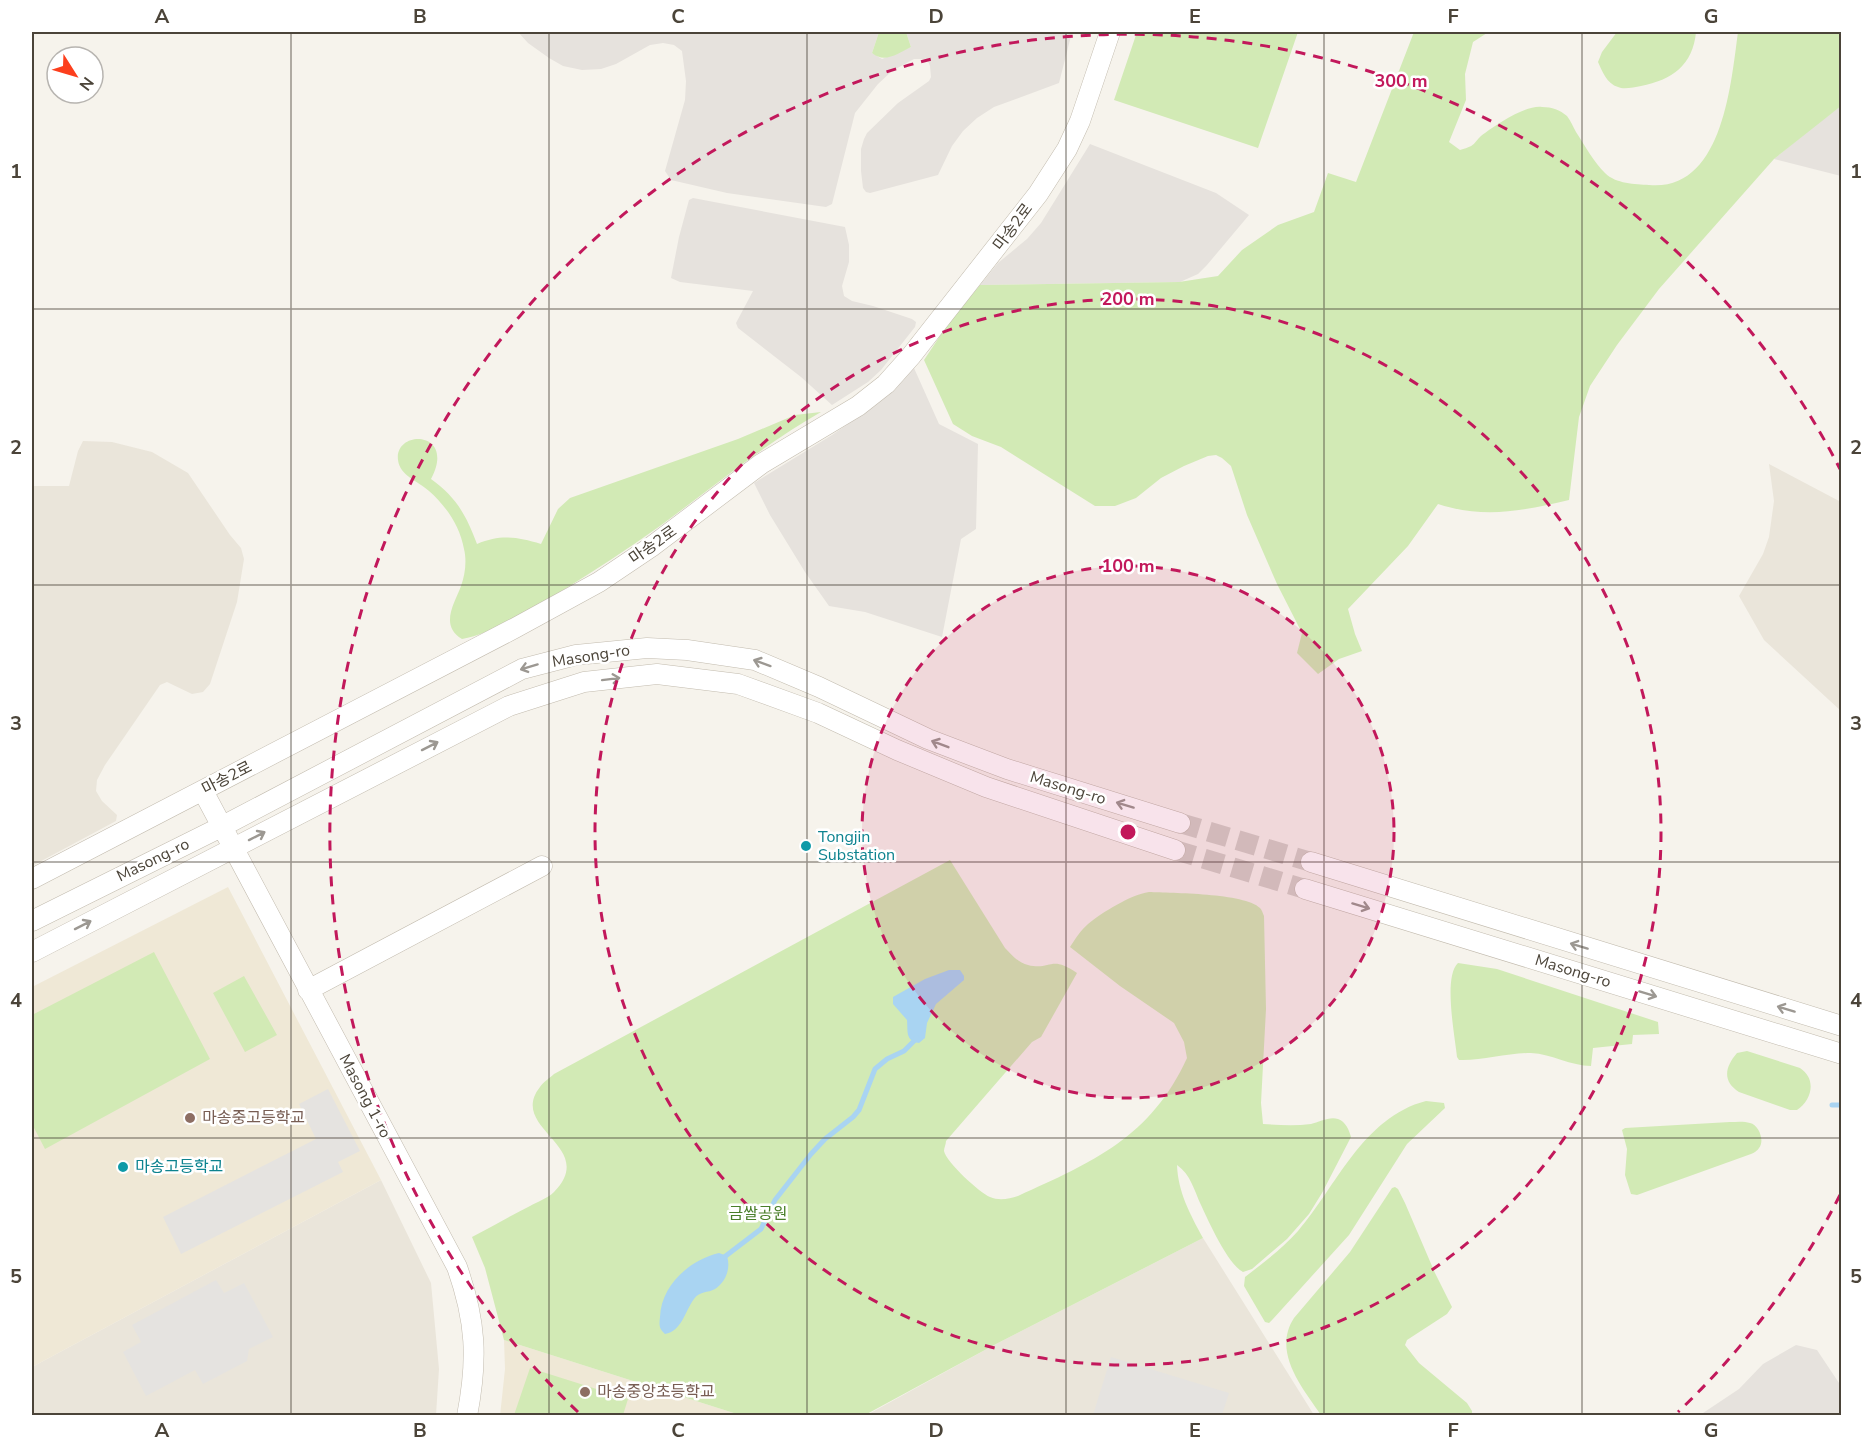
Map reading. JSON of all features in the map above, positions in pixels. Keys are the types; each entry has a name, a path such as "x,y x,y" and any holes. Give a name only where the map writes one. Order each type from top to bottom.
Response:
{"street":[{"name":"마송2로","path":"32,879 599,582 651,547 761,464 858,406 886,384 911,356 1038,194 1067,149 1080,121 1110,32"},
{"name":"Masong-ro","path":"32,921 221,827 522,669 576,655 647,648 687,650 755,660 819,687 928,740 1006,769 1180,823"},
{"name":"Masong-ro","path":"32,952 509,706 584,682 657,674 738,684 818,713 897,750 986,787 1175,850"},
{"name":"Masong 1-ro","path":"203,791 457,1267 466,1295 474,1336 474,1380 467,1416"},
{"name":"Masong-ro","path":"1311,862 1842,1026"},
{"path":"308,990 542,866"},
{"name":"Masong-ro","path":"1305,889 1842,1054"}],"shaded area":[{"path":"518,32 879,32 872,53 882,59 911,47 906,32 1072,32 1059,83 994,107 977,118 952,146 938,175 870,193 863,188 861,171 861,149 867,133 898,103 929,81 931,77 930,66 924,59 914,59 892,71 878,84 855,113 832,204 826,207 727,193 671,180 665,171 685,100 686,81 682,51 674,45 663,43 650,45 616,64 601,69 582,70 563,66 549,58 528,43"},
{"path":"1841,106 1841,176 1774,159 1814,126"},
{"path":"1090,144 1216,193 1249,215 1198,274 1180,282 980,285 998,263 1027,239 1041,223"},
{"path":"693,198 845,227 849,245 849,262 842,286 844,296 852,301 912,319 916,322 915,327 881,370 868,382 832,405 801,377 738,328 736,323 753,291 680,282 671,278 689,200"},
{"path":"914,368 939,424 978,444 976,529 961,539 942,637 865,612 829,606 770,515 754,483 877,404"},
{"path":"83,441 112,442 152,452 188,473 241,548 244,559 237,602 210,684 203,692 192,694 167,682 160,685 97,780 96,791 102,801 117,815 116,821 32,866 32,486 69,486 78,451"},
{"path":"1769,464 1841,502 1841,711 1764,640 1739,596 1763,554 1769,537 1774,501"},
{"name":"마송중고등학교","path":"228,887 381,1180 32,1367 32,987"},
{"path":"328,1089 360,1151 338,1162 343,1172 181,1254 163,1217 316,1139 299,1104"},
{"path":"381,1180 431,1283 439,1369 436,1415 32,1416 32,1367"},
{"path":"1203,1238 1314,1415 865,1416 996,1344"},
{"path":"216,1280 224,1293 244,1283 273,1337 249,1349 247,1361 203,1384 195,1370 146,1396 123,1352 141,1342 132,1325"},
{"name":"마송중앙초등학교","path":"504,1340 740,1415 500,1416 505,1369"},
{"path":"1796,1345 1817,1350 1841,1386 1841,1415 1700,1415 1739,1389 1763,1364"},
{"path":"1111,1357 1229,1393 1222,1415 1093,1415"}],"green space":[{"path":"879,32 906,32 911,47 887,58 877,56 872,53"},
{"path":"1137,32 1298,32 1258,148 1114,100"},
{"path":"1414,32 1494,32 1487,33 1473,42 1465,74 1466,100 1449,142 1460,150 1473,145 1491,129 1521,112 1536,107 1549,108 1567,116 1590,154 1609,177 1626,183 1649,185 1674,183 1693,171 1708,153 1719,130 1726,105 1738,32 1841,32 1841,106 1774,159 1659,289 1617,345 1590,386 1579,417 1569,500 1504,512 1455,509 1438,504 1408,546 1348,609 1362,651 1339,659 1318,674 1297,653 1302,633 1277,584 1247,515 1231,466 1222,458 1216,455 1208,456 1184,466 1161,478 1136,498 1115,506 1095,506 1001,447 972,436 953,424 924,360 950,321 980,285 1179,282 1218,276 1242,250 1278,225 1314,212 1328,173 1356,182"},
{"path":"1617,32 1696,32 1690,54 1679,69 1671,75 1641,86 1620,88 1605,77 1598,62 1602,52"},
{"path":"821,412 759,452 636,543 537,606 487,632 462,639 451,627 451,614 465,568 462,541 456,524 441,503 399,466 399,450 405,443 414,439 431,443 436,451 437,463 431,479 448,493 460,508 477,544 509,538 541,544 558,509 570,498 738,439 795,415"},
{"name":"금쌀공원","path":"950,860 1005,948 1015,958 1024,964 1036,966 1061,965 1077,973 1041,1037 1032,1042 946,1141 944,1151 946,1156 964,1177 990,1197 1000,1199 1018,1196 1071,1171 1117,1144 1137,1127 1156,1108 1187,1058 1184,1042 1174,1023 1120,986 1070,947 1083,929 1094,919 1117,905 1149,892 1239,899 1260,908 1264,916 1266,1009 1261,1103 1263,1124 1305,1125 1335,1118 1345,1124 1351,1137 1309,1214 1287,1239 1252,1269 1243,1272 1225,1251 1189,1178 1177,1165 1182,1194 1203,1238 996,1344 865,1415 740,1415 504,1340 485,1268 472,1237 549,1196 565,1176 566,1162 561,1150 535,1115 533,1102 543,1083 554,1074"},
{"path":"154,952 210,1059 45,1149 32,1124 32,1015"},
{"path":"1458,963 1497,969 1658,1022 1659,1034 1633,1035 1632,1044 1593,1048 1591,1066 1531,1053 1459,1060 1451,1007 1451,981"},
{"path":"244,976 277,1035 245,1052 213,993"},
{"path":"1747,1051 1800,1068 1805,1073 1809,1078 1810,1089 1802,1106 1797,1110 1790,1110 1739,1092 1734,1088 1727,1074 1730,1063 1737,1053"},
{"path":"1426,1101 1444,1103 1445,1108 1407,1144 1349,1235 1273,1319 1269,1323 1265,1322 1244,1286 1245,1277 1279,1250 1298,1231 1368,1138 1404,1109"},
{"path":"1748,1122 1756,1127 1761,1138 1758,1150 1637,1195 1631,1194 1625,1175 1627,1149 1622,1130"},
{"path":"1395,1187 1405,1203 1452,1307 1447,1314 1407,1340 1405,1345 1419,1363 1467,1403 1472,1415 1321,1415 1292,1369 1286,1344 1288,1331 1294,1318 1350,1252 1392,1188"},
{"path":"530,1368 628,1399 623,1415 514,1415"}],"water":[{"path":"949,970 960,970 964,980 936,1004 927,1023 925,1038 919,1043 911,1040 908,1035 907,1020 893,1004 893,997 925,979"},
{"path":"719,1253 727,1256 728,1270 725,1279 715,1289 696,1296 679,1325 665,1334 660,1327 660,1317 665,1295 671,1285 687,1268 708,1256"}],"waterway":[{"path":"723,1258 761,1229 775,1200 811,1154 859,1110 875,1069 887,1059 904,1051 917,1038"},
{"path":"1832,1105 1842,1105"}],"tunnel":[{"path":"1180,823 1311,862"},
{"path":"1175,850 1305,889"}],"place":[{"name":"Tongjin Substation","path":"806,846"},
{"name":"마송중고등학교","path":"190,1118"},
{"name":"마송고등학교","path":"123,1167"},
{"name":"마송중앙초등학교","path":"585,1392"}]}
